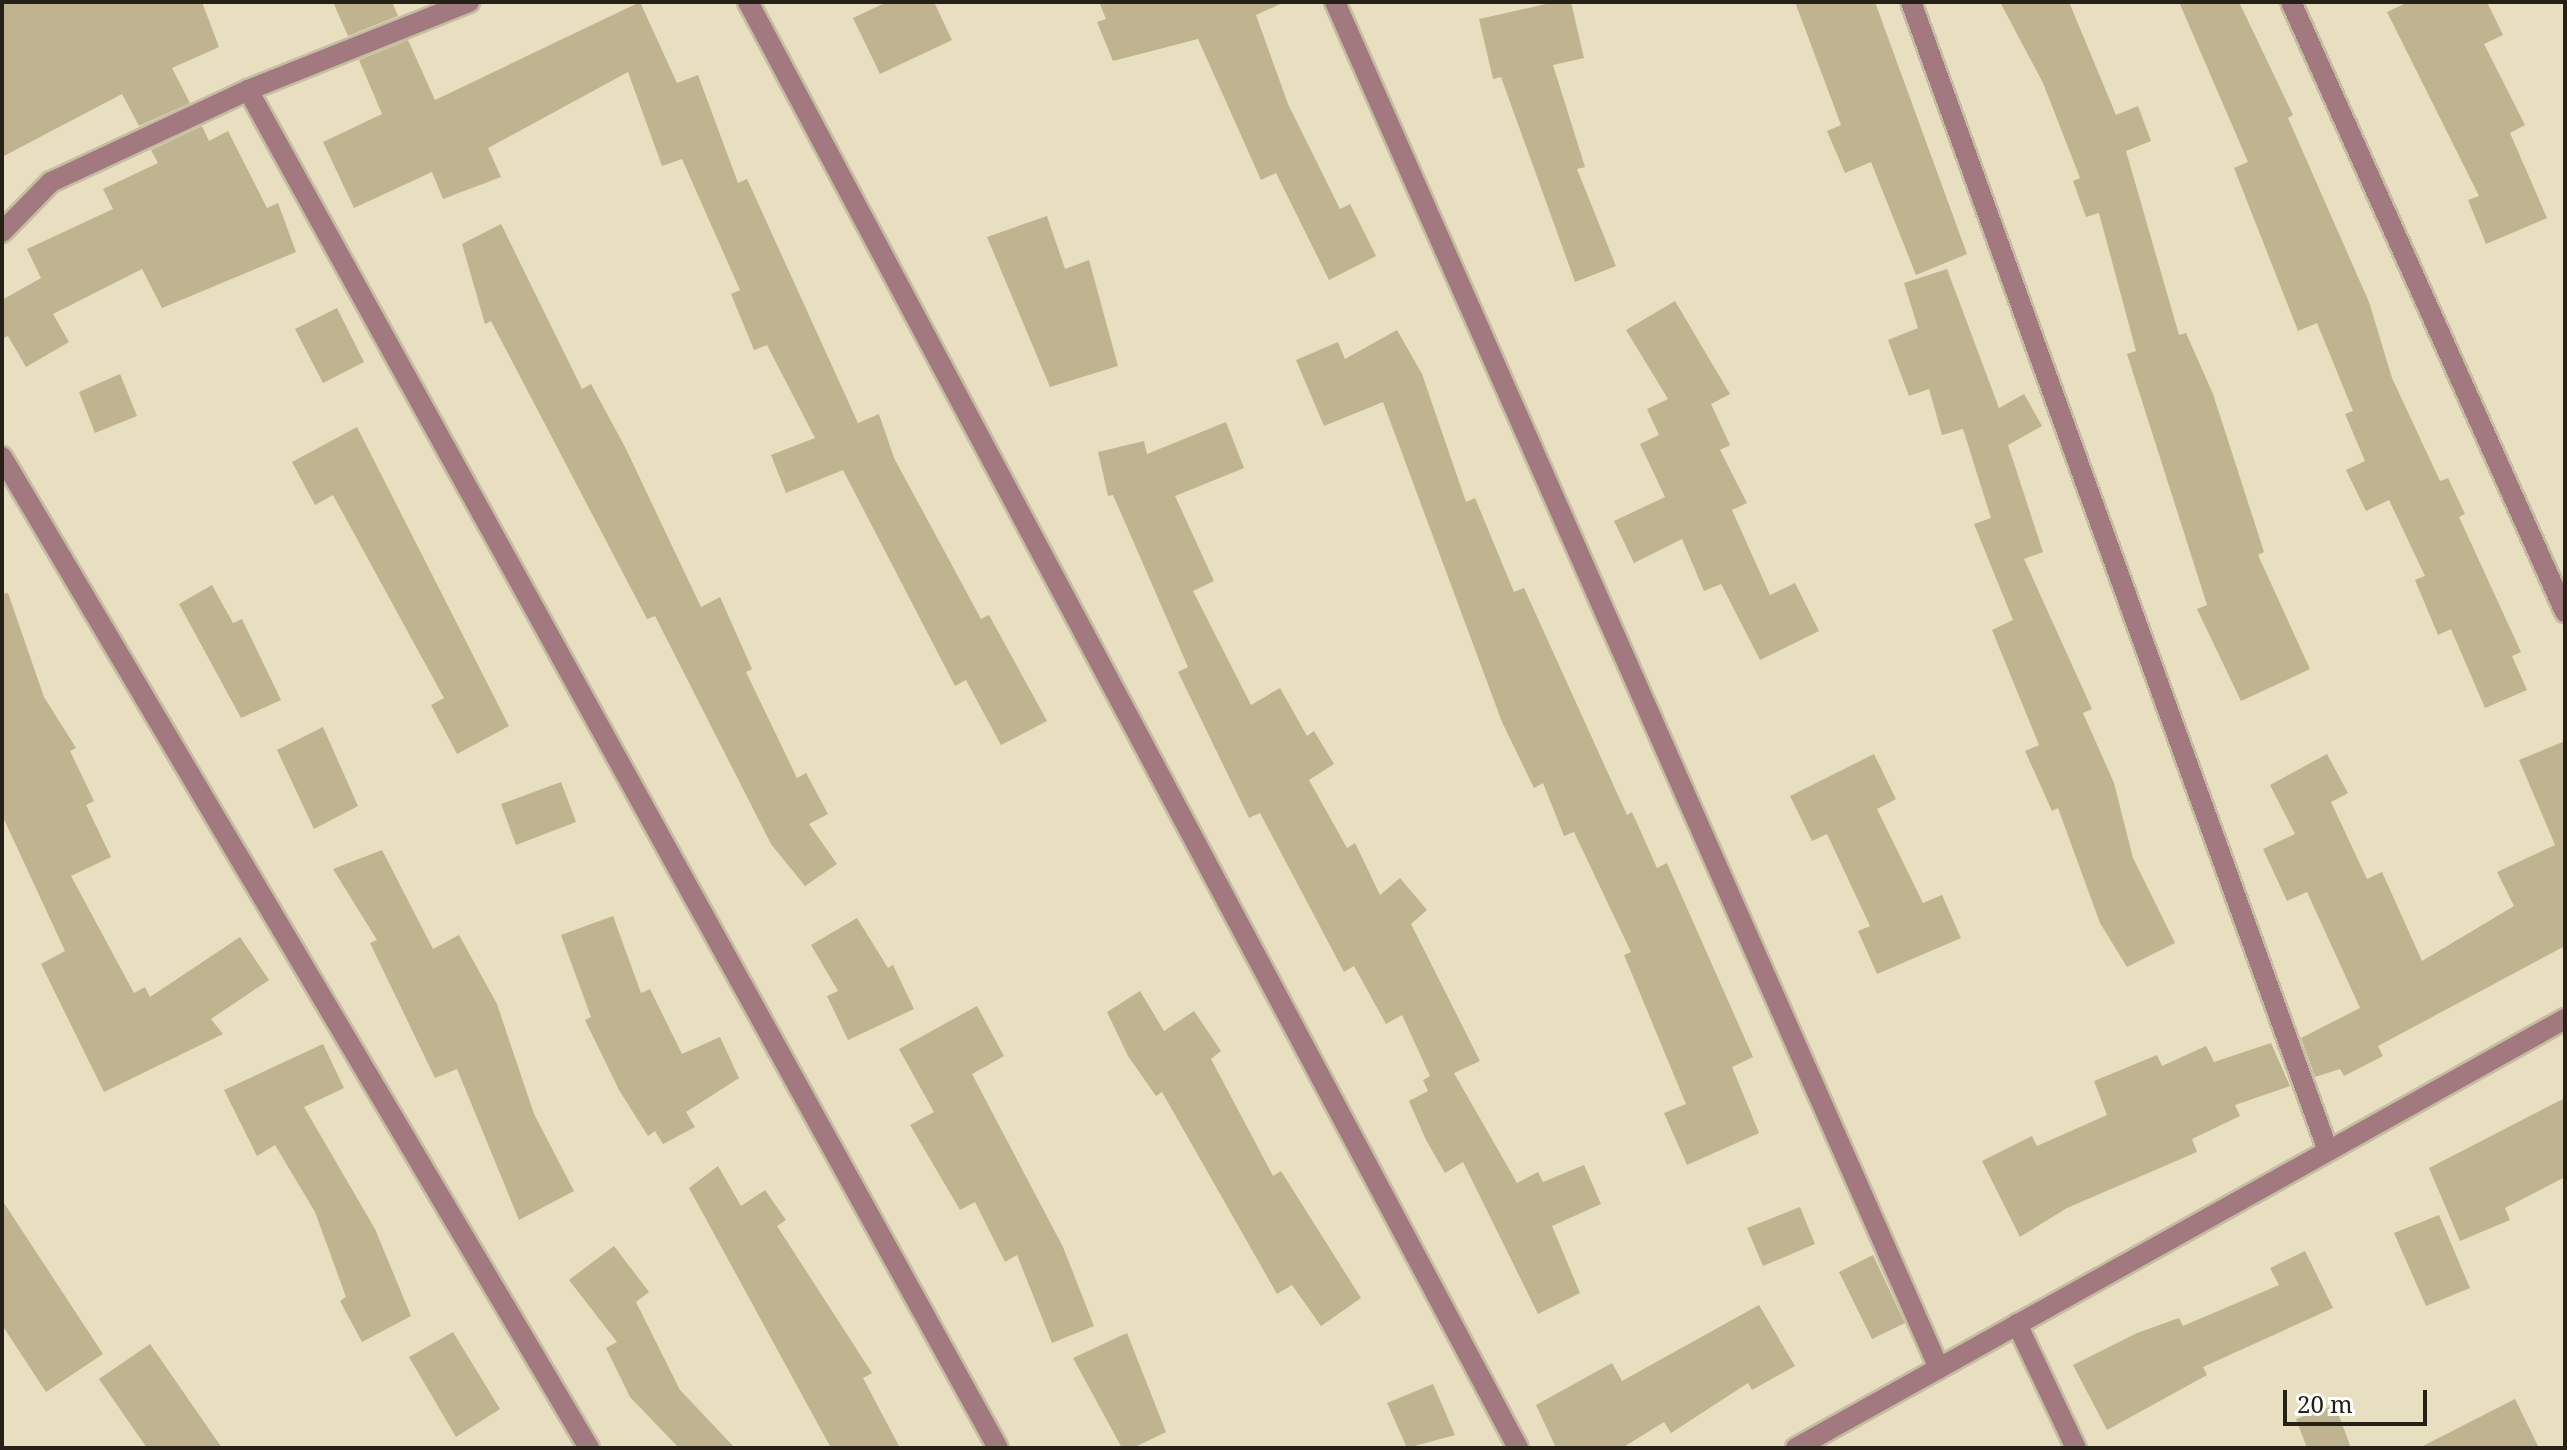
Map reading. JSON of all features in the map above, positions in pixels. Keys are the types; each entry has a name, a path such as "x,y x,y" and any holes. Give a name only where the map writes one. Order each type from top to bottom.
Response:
{"street":[{"path":"748,2 1518,1448"},
{"path":"1335,2 1939,1368"},
{"path":"1911,2 2328,1151"},
{"path":"2291,2 2565,612"},
{"path":"2,232 51,182 248,90 456,5"},
{"path":"248,90 998,1448"},
{"path":"2,457 589,1448"},
{"path":"1796,1448 2565,1019"},
{"path":"2017,1324 2076,1448"}],"building":[{"path":"2,2 202,2 219,47 172,68 190,103 139,126 122,94 2,157"},
{"path":"333,2 392,2 398,16 348,36"},
{"path":"640,2 677,83 698,75 738,183 747,179 858,423 879,414 894,458 981,619 989,615 1047,721 1001,745 966,680 955,686 843,470 786,493 771,455 815,438 767,345 754,350 731,294 740,290 682,159 662,166 628,72 488,148 501,177 443,199 432,172 354,208 323,142 382,114 359,60 408,40 435,100"},
{"path":"887,2 934,2 952,40 880,74 853,18"},
{"path":"1099,2 1285,2 1256,15 1288,104 1340,209 1350,204 1376,256 1329,280 1276,173 1261,180 1198,39 1113,61 1097,22 1106,19"},
{"path":"1555,2 1571,2 1584,58 1553,65 1585,167 1577,169 1616,266 1575,282 1501,77 1493,79 1479,19"},
{"path":"1795,2 1875,2 1967,254 1916,275 1871,162 1845,173 1827,131 1841,125"},
{"path":"2000,2 2069,2 2116,115 2138,106 2151,141 2126,151 2179,335 2186,333 2213,394 2264,552 2258,555 2310,669 2241,701 2197,609 2207,605 2127,354 2136,351 2099,213 2086,217 2073,181 2080,178 2043,83"},
{"path":"2179,2 2239,2 2293,115 2288,118 2369,302 2392,378 2440,481 2448,478 2465,514 2459,517 2521,652 2512,656 2527,690 2485,708 2451,629 2438,635 2415,580 2425,576 2389,500 2366,511 2346,470 2365,461 2345,414 2353,411 2317,323 2298,331 2234,168 2248,162"},
{"path":"2408,2 2487,2 2503,35 2484,44 2525,125 2510,133 2547,218 2486,244 2468,200 2479,196 2387,12"},
{"path":"202,126 209,141 228,131 267,208 278,203 296,252 162,308 142,269 53,314 69,342 26,367 8,336 2,339 2,300 41,278 27,249 113,209 103,189 158,163 151,150"},
{"path":"1047,216 1065,269 1089,260 1118,366 1050,387 987,237"},
{"path":"501,224 582,389 591,384 626,449 701,607 720,597 752,669 746,672 797,778 806,773 828,814 809,824 837,864 805,886 771,844 655,616 647,619 491,321 485,324 462,244"},
{"path":"1947,269 1999,408 2024,394 2042,426 2008,445 2043,552 2024,559 2092,709 2083,713 2114,783 2133,858 2175,943 2127,967 2100,923 2058,808 2052,811 2025,751 2039,745 1992,630 2013,620 1974,524 1991,518 1963,429 1942,435 1929,389 1909,396 1888,340 1918,328 1904,283"},
{"path":"1675,301 1730,394 1711,404 1730,445 1720,450 1747,503 1732,510 1770,595 1795,583 1819,631 1760,660 1721,584 1704,591 1682,539 1634,563 1614,521 1665,497 1640,444 1659,435 1647,409 1668,399 1626,330"},
{"path":"337,308 364,362 323,383 295,329"},
{"path":"1397,330 1422,374 1466,502 1475,498 1514,592 1524,588 1627,815 1632,812 1657,868 1667,863 1753,1057 1732,1067 1759,1133 1687,1165 1664,1113 1686,1104 1624,955 1631,952 1574,832 1564,836 1543,783 1534,788 1502,722 1383,402 1324,426 1296,360 1338,342 1345,359"},
{"path":"120,374 137,416 95,433 79,392"},
{"path":"1226,422 1244,468 1175,496 1214,581 1193,591 1251,705 1280,688 1307,736 1314,731 1334,764 1309,780 1347,848 1355,843 1380,895 1400,878 1427,910 1411,924 1480,1061 1454,1073 1517,1183 1538,1172 1543,1182 1584,1165 1601,1204 1552,1226 1580,1293 1538,1314 1463,1162 1445,1173 1426,1140 1409,1101 1428,1091 1423,1080 1430,1076 1402,1015 1386,1024 1354,966 1344,972 1260,813 1249,818 1178,672 1188,667 1113,495 1108,496 1098,452 1144,441 1147,454"},
{"path":"357,427 509,726 457,754 431,705 444,698 333,495 315,505 292,462"},
{"path":"212,585 233,623 242,619 281,700 241,718 179,604"},
{"path":"8,593 44,697 76,748 70,751 94,801 86,805 111,857 71,876 134,993 145,987 150,997 240,937 269,980 211,1019 223,1034 104,1092 41,964 65,951 2,815 2,594"},
{"path":"323,727 358,806 314,829 277,750"},
{"path":"2565,741 2565,946 2378,1046 2383,1056 2344,1076 2340,1069 2315,1077 2301,1038 2360,1008 2307,892 2287,901 2263,849 2295,834 2270,785 2327,754 2348,793 2331,802 2367,879 2382,872 2422,961 2514,906 2497,872 2555,845 2519,760"},
{"path":"1874,754 1896,799 1877,809 1923,903 1942,895 1961,938 1877,974 1858,931 1870,926 1827,834 1812,841 1790,796"},
{"path":"561,782 576,822 516,845 501,804"},
{"path":"382,850 433,949 459,935 497,1004 534,1114 574,1191 519,1220 457,1069 435,1078 370,943 377,940 333,869"},
{"path":"613,916 641,993 650,989 682,1054 720,1037 739,1078 686,1112 695,1127 663,1144 655,1131 648,1136 619,1090 585,1020 591,1017 561,935"},
{"path":"857,918 888,968 893,965 914,1009 848,1040 827,996 838,991 811,945"},
{"path":"1140,991 1164,1031 1194,1011 1221,1051 1211,1059 1273,1176 1281,1171 1361,1298 1321,1326 1292,1285 1277,1294 1162,1092 1156,1096 1128,1056 1107,1012"},
{"path":"977,1006 1004,1056 972,1074 1063,1247 1094,1326 1052,1343 1017,1255 1005,1262 975,1202 960,1210 910,1125 934,1112 899,1049"},
{"path":"2271,1043 2290,1086 2235,1105 2240,1116 2192,1139 2197,1152 2067,1208 2020,1237 1982,1161 2032,1136 2037,1146 2107,1115 2094,1081 2157,1055 2162,1066 2206,1046 2214,1062"},
{"path":"323,1044 344,1088 304,1107 375,1229 411,1316 362,1342 340,1301 346,1297 315,1212 275,1145 257,1156 224,1090"},
{"path":"2565,1098 2565,1177 2505,1208 2510,1220 2460,1241 2429,1168"},
{"path":"718,1166 741,1206 765,1190 786,1220 777,1226 872,1373 863,1378 900,1448 831,1448 689,1188"},
{"path":"2,1200 103,1354 46,1392 2,1325"},
{"path":"1800,1207 1815,1244 1763,1266 1747,1228"},
{"path":"2439,1215 2470,1288 2426,1306 2394,1233"},
{"path":"614,1246 649,1292 636,1302 680,1390 735,1448 679,1448 630,1397 606,1348 617,1342 569,1280"},
{"path":"2305,1251 2333,1308 2203,1367 2207,1375 2107,1430 2073,1365 2137,1333 2179,1318 2183,1326 2279,1285 2270,1268"},
{"path":"1873,1255 1905,1323 1872,1339 1839,1272"},
{"path":"1759,1305 1795,1366 1752,1390 1748,1383 1671,1433 1664,1422 1622,1448 1556,1448 1536,1405 1612,1363 1622,1381"},
{"path":"453,1332 500,1409 456,1437 409,1357"},
{"path":"1127,1333 1166,1432 1133,1448 1122,1448 1073,1358"},
{"path":"150,1344 222,1448 147,1448 99,1379"},
{"path":"1433,1384 1455,1435 1407,1448 1387,1403"},
{"path":"2515,1399 2539,1448 2419,1448"},
{"path":"2335,1405 2351,1448 2307,1448 2296,1419"}]}
